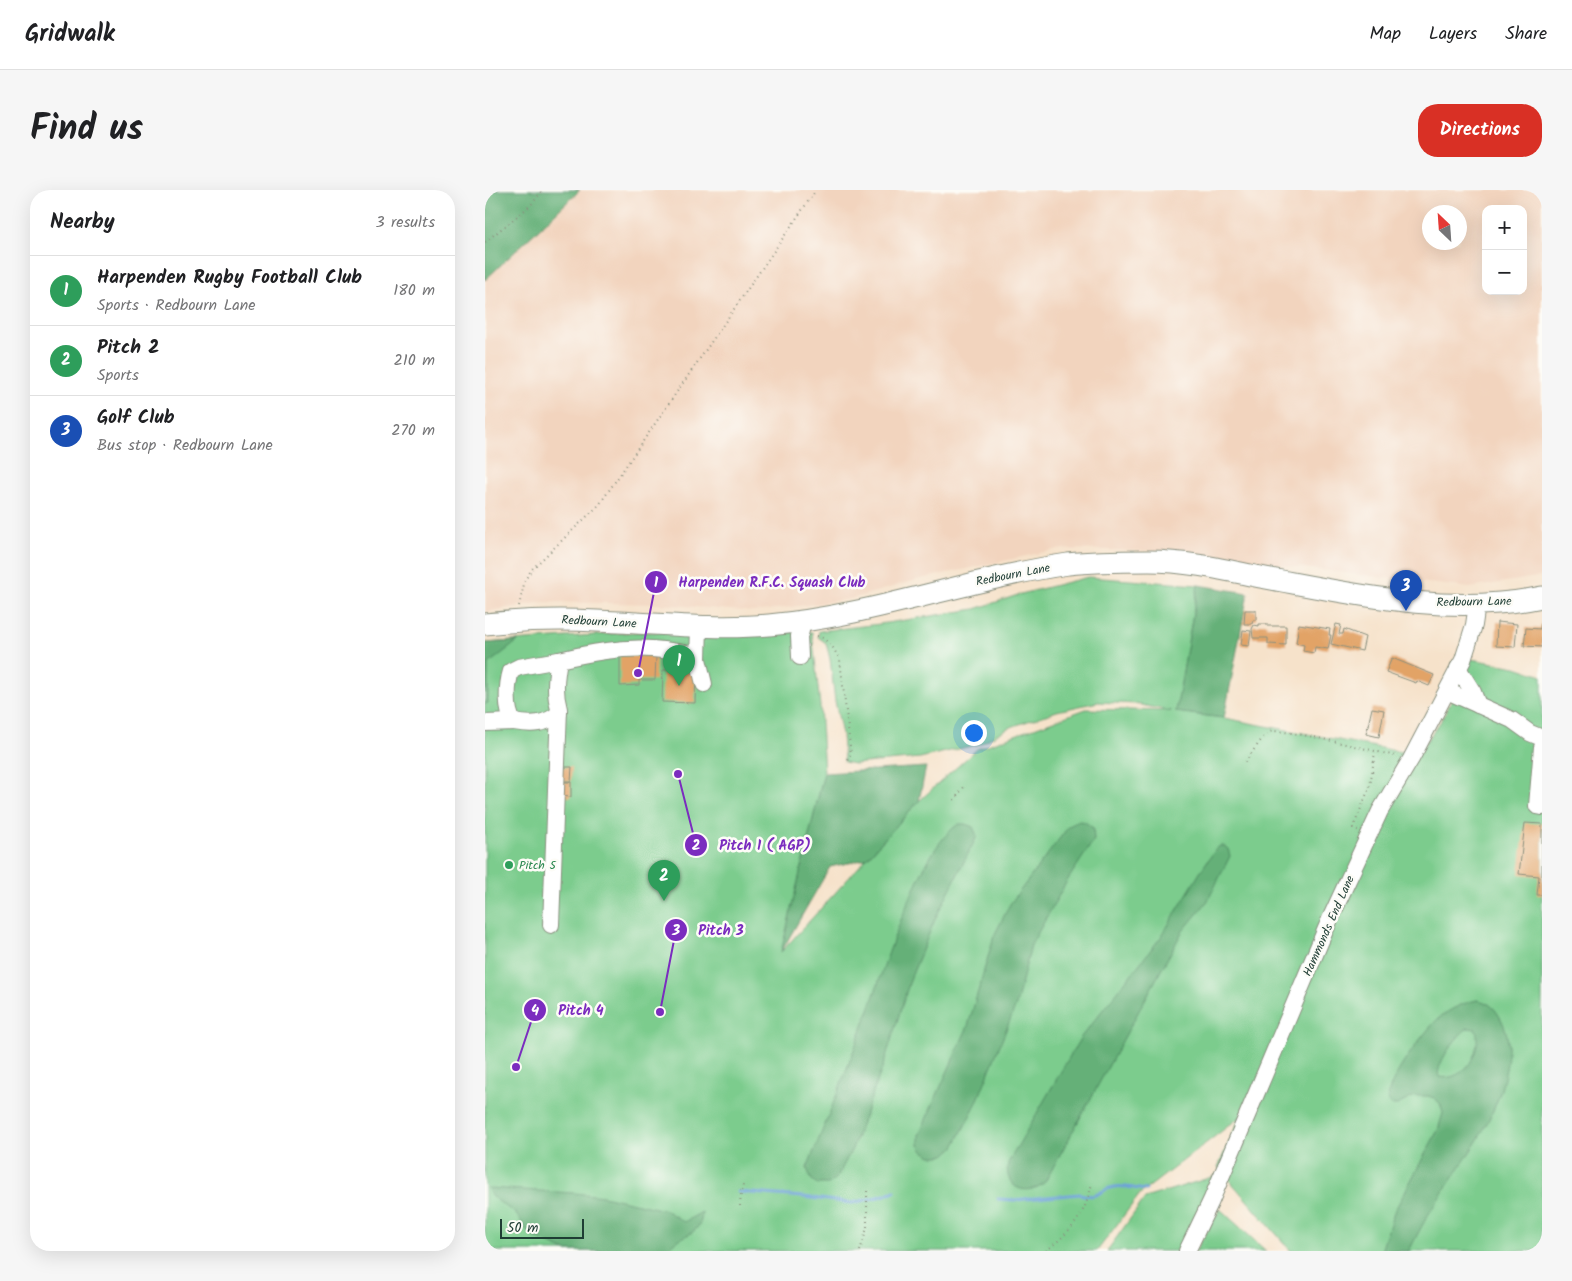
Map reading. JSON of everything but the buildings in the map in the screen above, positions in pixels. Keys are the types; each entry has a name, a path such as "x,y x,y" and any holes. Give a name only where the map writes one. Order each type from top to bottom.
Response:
{"main road":[{"name":"Redbourn Lane","path":"485,624 515,621 597,621 699,626 767,625 804,629 872,607 1030,571 1103,561 1154,561 1200,566 1391,600 1444,604 1477,604 1542,597"}],"street":[{"name":"Hammonds End Lane","path":"1187,1251 1211,1201 1330,920 1380,811 1411,759 1458,668 1474,625 1477,604"},
{"path":"699,626 698,655 704,684"},
{"path":"800,657 799,636 804,629"},
{"path":"514,722 510,718 508,710 509,678 511,671 519,667 588,653 622,649 651,649 698,655"},
{"path":"551,925 559,713 555,698 556,674 559,660"},
{"path":"1458,668 1473,692 1478,705"},
{"path":"1447,691 1512,720 1529,733 1542,738"},
{"path":"485,723 514,722 529,724 551,721 559,713"},
{"path":"1542,747 1537,806 1542,807"}],"path":[{"path":"485,242 531,205 543,190"},
{"path":"515,621 525,580 551,550 575,530 599,505 816,190"},
{"path":"804,629 823,638 832,646 840,660 851,754 848,762"},
{"path":"1245,762 1268,733 1275,731 1309,736 1411,759"},
{"path":"1362,832 1353,828 1370,786 1375,752"},
{"path":"954,800 963,787"},
{"path":"740,1206 744,1182"},
{"path":"1046,1251 1072,1228 1089,1199 1092,1183"},
{"path":"860,1251 867,1228 867,1190"}],"shaded area":[{"path":"485,190 1542,190 1542,576 1470,588 1162,551 1058,549 920,579 851,599 754,612 661,604 543,602 485,612"}],"green space":[{"path":"485,190 580,190 485,280"},
{"path":"1088,577 1198,585 1176,712 1224,718 1417,755 1443,718 1471,659 1516,667 1542,676 1542,1251 1291,1251 1218,1167 1240,1117 1140,1194 1097,1251 485,1251 486,643 635,632 812,632 820,706 824,773 782,951 919,801 977,749 1086,709 1171,711 1136,704 1098,702 1057,711 1008,728 980,744 920,758 854,764 844,762 842,735 835,701 830,659 826,643 818,637 819,631 880,624 975,609 1021,594"},
{"path":"1198,585 1248,593 1224,718 1176,712"},
{"path":"518,641 488,664 488,703 485,704 485,643"},
{"path":"926,767 919,801 866,859 830,867 781,952 824,773"},
{"path":"1079,821 1085,822 1093,828 1094,840 1067,881 1031,945 1016,1005 977,1102 954,1147 945,1155 930,1156 919,1145 919,1135 968,1026 994,936 1010,904 1069,826"},
{"path":"959,824 973,827 977,836 936,917 911,977 884,1063 852,1149 838,1176 829,1184 817,1184 811,1179 807,1168 850,1060 903,915 929,859 944,838"},
{"path":"1220,846 1228,849 1230,856 1207,902 1182,932 1045,1182 1031,1189 1024,1190 1018,1188 1009,1179 1007,1172 1008,1163 1081,1037 1161,937 1204,866"},
{"path":"1477,1000 1486,1002 1492,1007 1505,1027 1508,1051 1502,1088 1478,1140 1431,1210 1409,1251 1381,1251 1394,1212 1438,1130 1443,1113 1440,1103 1428,1096 1415,1096 1397,1105 1391,1105 1388,1099 1389,1090 1408,1056 1433,1024 1452,1009","holes":["1468,1028 1476,1029 1476,1047 1474,1056 1469,1064 1457,1075 1439,1077 1438,1072 1443,1058 1453,1043"]},
{"path":"1215,1176 1177,1251 1107,1251 1145,1198"},
{"path":"488,1188 603,1196 665,1210 684,1222 702,1212 701,1220 694,1231 671,1245 666,1251 566,1251 531,1236 516,1214 491,1196"},
{"path":"1220,1209 1266,1251 1195,1251"}],"waterway":[{"path":"998,1199 1014,1200 1080,1194 1092,1196 1109,1188 1118,1187 1146,1190"},
{"path":"738,1192 852,1203 895,1191"}],"place":[{"name":"Golf Club","path":"1406,611"},
{"name":"Harpenden R.F.C. Squash Club","path":"638,673"},
{"name":"Harpenden Rugby Football Club","path":"679,686"},
{"name":"Pitch 1 ( AGP)","path":"678,774"},
{"name":"Pitch 5","path":"509,865"},
{"name":"Pitch 2","path":"664,901"},
{"name":"Pitch 3","path":"660,1012"},
{"name":"Pitch 4","path":"516,1067"}]}
